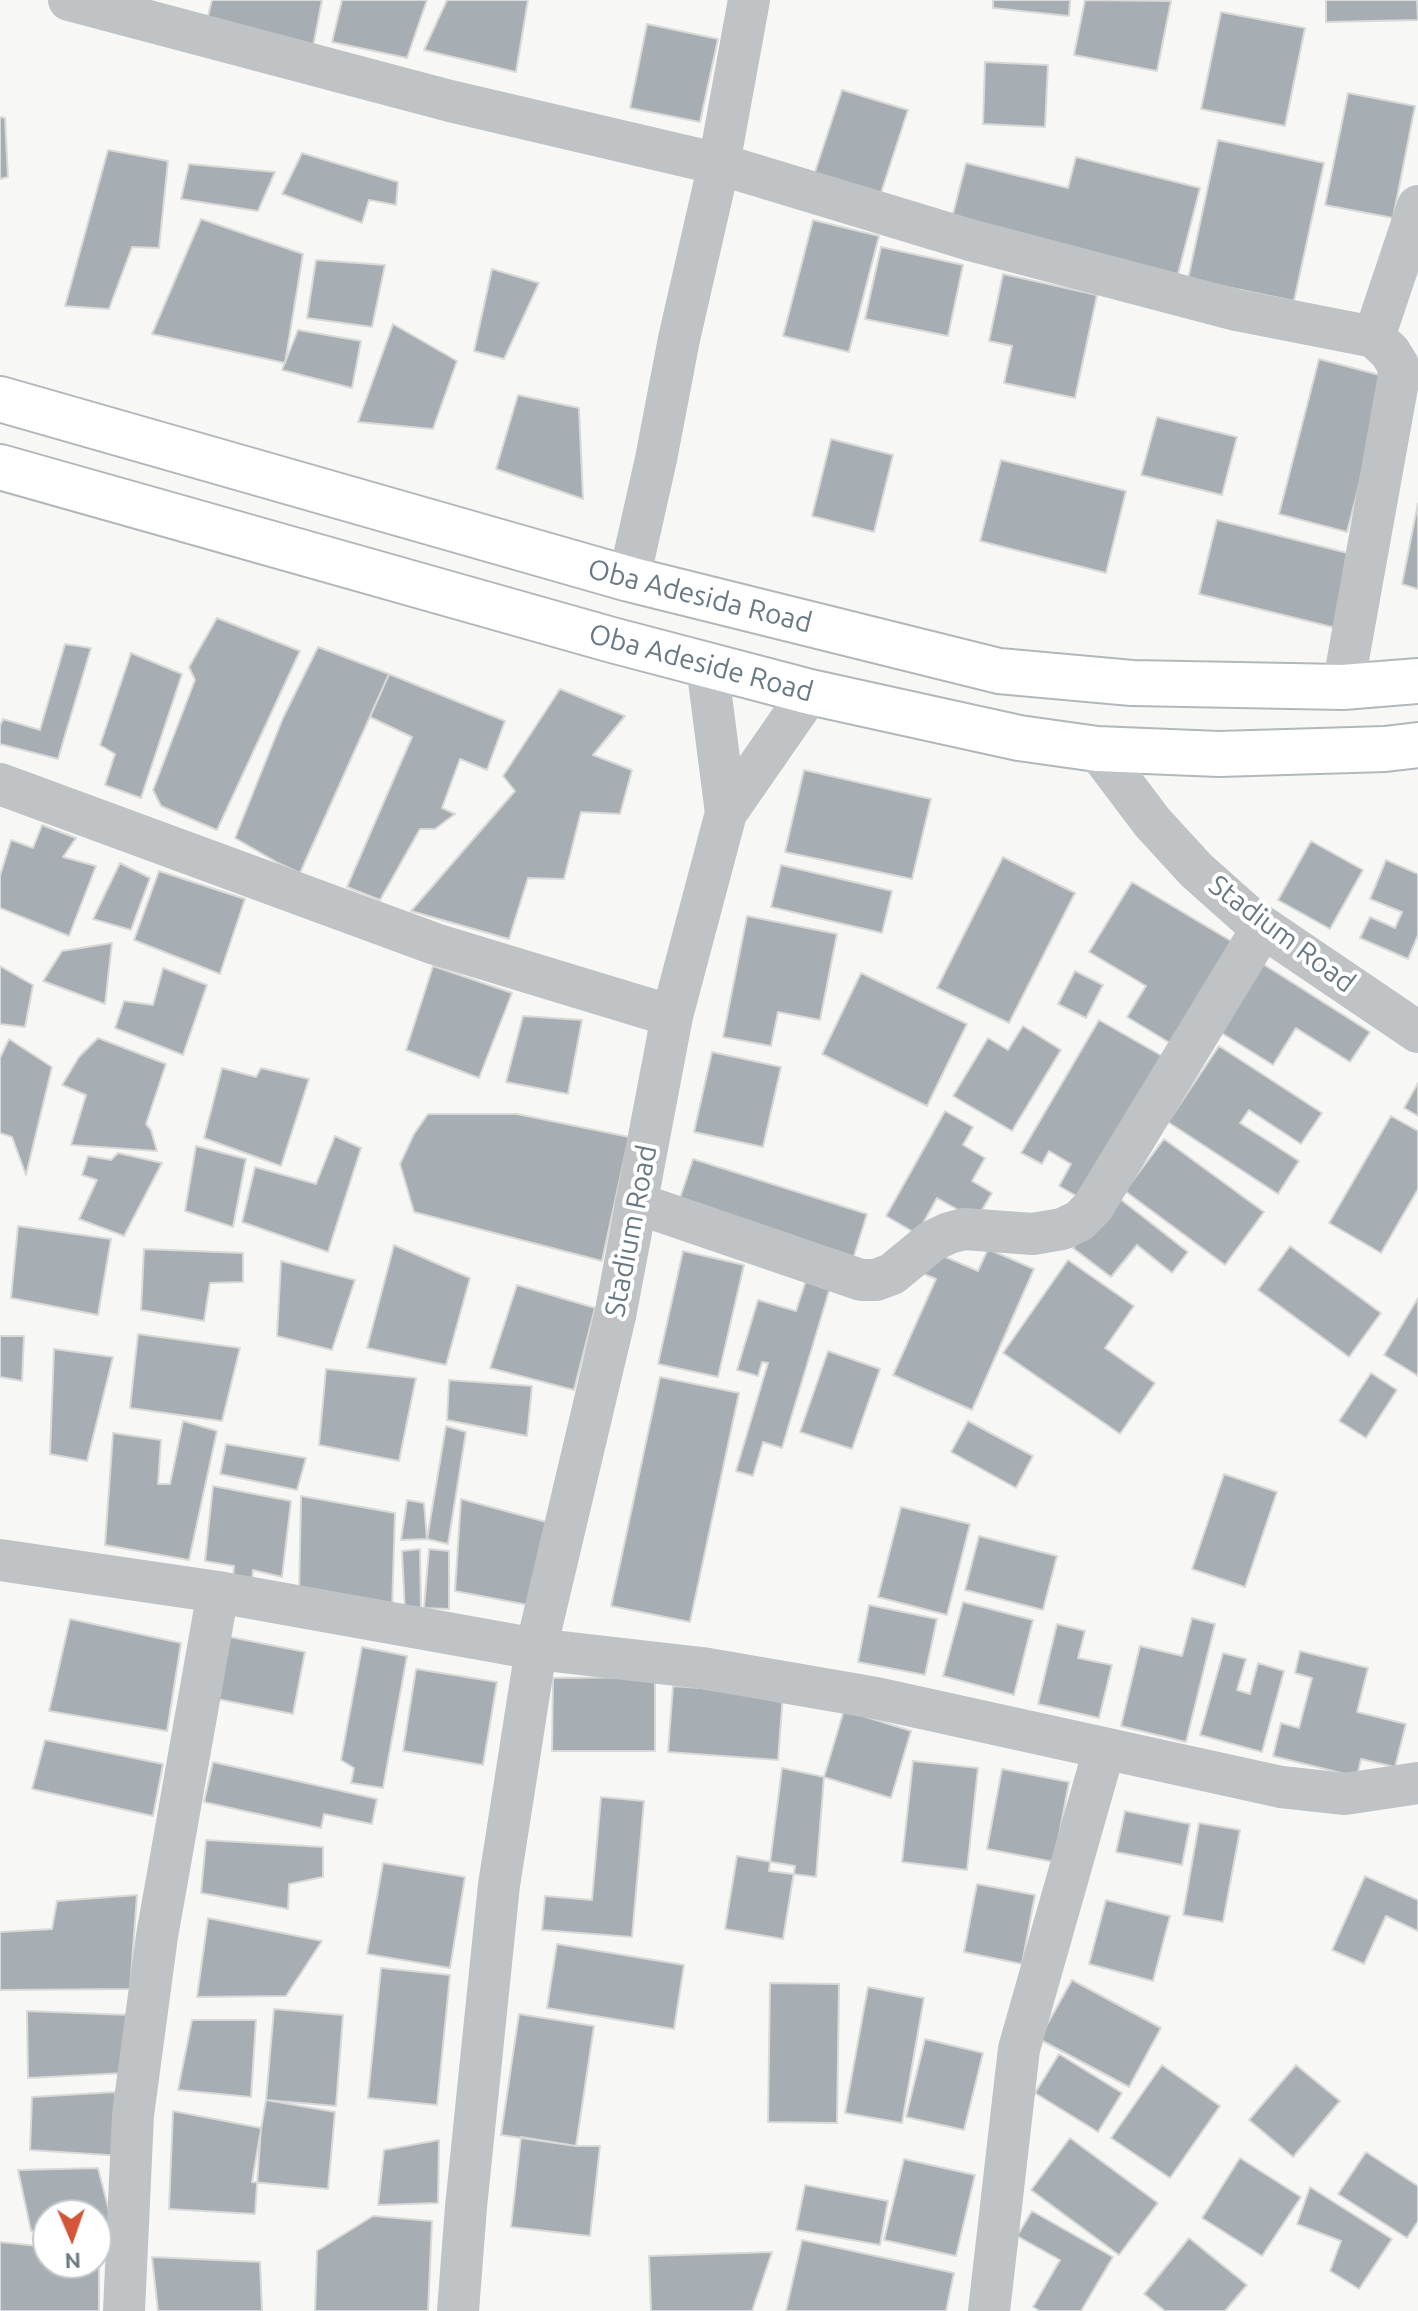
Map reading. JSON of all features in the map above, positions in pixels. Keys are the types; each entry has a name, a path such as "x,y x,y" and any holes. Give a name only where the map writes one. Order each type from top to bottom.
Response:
{"main road":[{"name":"Oba Adesida Road","path":"0,399 629,579 999,671 1132,683 1343,687 1418,681"},
{"name":"Oba Adeside Road","path":"0,467 707,665 810,692 1019,738 1097,749 1219,754 1385,749 1418,745"}],"street":[{"path":"69,0 450,101 719,164 970,240 1236,310 1374,337 1390,352 1398,365 1399,376 1343,687"},
{"path":"629,579 719,164 749,0"},
{"path":"1374,337 1418,206"},
{"path":"707,665 726,813"},
{"path":"726,813 810,692"},
{"name":"Stadium Road","path":"1097,749 1152,822 1196,870 1251,919 1418,1032"},
{"path":"0,784 435,944 672,1016"},
{"name":"Stadium Road","path":"458,2311 499,1885 536,1649 615,1316 672,1016 726,813"},
{"path":"636,1203 861,1280 876,1280 892,1274 932,1241 964,1229 1033,1234 1062,1229 1079,1221 1093,1207 1263,927"},
{"path":"0,1560 218,1592 536,1649 702,1668 876,1698 1281,1787 1345,1794 1418,1783"},
{"path":"124,2311 133,2115 153,1966 218,1592"},
{"path":"989,2311 1019,2049 1104,1750"}],"building":[{"path":"212,0 322,0 313,47 207,20"},
{"path":"342,0 427,0 407,58 332,42"},
{"path":"447,0 528,0 516,72 424,50"},
{"path":"993,0 1070,0 1069,16 993,8"},
{"path":"1085,0 1171,1 1157,71 1074,55"},
{"path":"1326,0 1417,0 1418,20 1326,22"},
{"path":"1221,12 1305,28 1285,126 1201,109"},
{"path":"647,24 718,39 700,122 630,108"},
{"path":"985,62 1048,65 1045,127 983,124"},
{"path":"842,90 908,110 880,196 814,175"},
{"path":"1348,93 1415,106 1393,218 1325,205"},
{"path":"0,117 5,118 8,177 0,179"},
{"path":"1218,140 1324,163 1294,301 1188,279"},
{"path":"108,150 168,161 159,248 132,247 109,309 65,306"},
{"path":"302,153 398,182 396,205 369,200 362,223 282,194"},
{"path":"1076,157 1200,188 1177,278 951,222 966,163 1068,188"},
{"path":"189,164 275,172 258,211 181,199"},
{"path":"201,219 303,254 285,363 152,334"},
{"path":"813,220 879,236 849,352 783,336"},
{"path":"881,247 963,265 948,336 865,319"},
{"path":"316,260 385,265 372,327 307,318"},
{"path":"492,269 539,283 504,359 474,351"},
{"path":"1003,274 1097,295 1075,398 1004,383 1012,346 989,341"},
{"path":"393,324 457,361 433,429 358,422"},
{"path":"298,330 361,341 352,388 282,370"},
{"path":"1319,359 1387,377 1347,532 1279,514"},
{"path":"518,395 579,408 583,499 496,469"},
{"path":"1157,417 1237,437 1222,495 1141,475"},
{"path":"831,439 893,455 874,532 812,516"},
{"path":"1001,460 1126,491 1106,573 980,541"},
{"path":"1418,503 1418,589 1402,584"},
{"path":"1217,520 1363,557 1344,630 1199,594"},
{"path":"217,618 300,651 217,830 161,806 153,790 195,680 189,667"},
{"path":"65,644 91,648 58,759 0,744 3,719 40,730"},
{"path":"318,647 389,674 300,873 235,838 283,718"},
{"path":"131,653 182,674 141,798 105,785 115,754 100,745"},
{"path":"389,674 505,721 487,770 460,759 442,808 455,814 435,829 420,829 380,900 347,887 412,737 370,717"},
{"path":"560,689 625,716 593,755 632,770 620,814 581,812 564,879 528,878 509,939 411,911 515,791 503,776"},
{"path":"804,770 931,799 912,879 785,852"},
{"path":"42,825 76,838 63,857 96,866 69,936 0,908 0,876 11,840 33,848"},
{"path":"1311,841 1363,870 1330,929 1278,900"},
{"path":"1003,857 1075,893 1009,1023 937,988"},
{"path":"1386,860 1418,874 1418,935 1408,959 1360,938 1370,917 1395,928 1402,912 1370,899"},
{"path":"120,863 150,878 131,930 93,919"},
{"path":"781,865 892,891 882,933 771,907"},
{"path":"159,871 245,899 220,974 134,940"},
{"path":"1132,882 1236,944 1175,1046 1127,1017 1146,986 1089,952"},
{"path":"747,916 837,934 820,1020 778,1012 771,1046 723,1037"},
{"path":"112,943 105,1004 43,981 62,951"},
{"path":"1263,964 1370,1032 1350,1062 1296,1028 1273,1065 1220,1032"},
{"path":"0,966 33,985 25,1027 0,1024"},
{"path":"433,966 512,993 479,1078 406,1050"},
{"path":"163,968 207,985 183,1055 115,1028 124,1001 153,1005"},
{"path":"1075,971 1103,985 1086,1018 1058,1004"},
{"path":"861,973 967,1024 927,1106 822,1054"},
{"path":"523,1016 582,1020 568,1094 506,1082"},
{"path":"1099,1020 1169,1060 1087,1202 1059,1186 1071,1164 1049,1151 1042,1164 1021,1153"},
{"path":"1023,1026 1061,1050 1012,1131 953,1096 988,1038 1008,1050"},
{"path":"98,1038 166,1064 146,1124 157,1151 71,1145 86,1095 62,1085 79,1057"},
{"path":"9,1039 52,1067 26,1175 12,1137 0,1133 0,1058"},
{"path":"1219,1046 1322,1113 1301,1144 1249,1110 1240,1123 1299,1161 1278,1194 1168,1122"},
{"path":"712,1052 781,1067 763,1147 694,1132"},
{"path":"222,1068 256,1077 261,1068 309,1079 281,1166 204,1138"},
{"path":"1418,1083 1418,1116 1404,1108"},
{"path":"945,1111 973,1127 963,1145 985,1158 972,1181 992,1193 976,1220 937,1198 917,1234 886,1216"},
{"path":"428,1114 517,1114 629,1137 602,1261 414,1212 400,1164 414,1134"},
{"path":"1391,1116 1418,1131 1418,1189 1381,1253 1329,1223"},
{"path":"335,1136 361,1148 328,1252 242,1222 255,1167 316,1184"},
{"path":"1164,1139 1264,1212 1225,1265 1125,1191"},
{"path":"196,1146 246,1159 233,1227 185,1211"},
{"path":"118,1153 162,1163 124,1236 79,1219 97,1180 82,1175 88,1156 111,1160"},
{"path":"693,1159 867,1214 853,1259 678,1204"},
{"path":"1115,1195 1188,1252 1172,1273 1137,1245 1111,1277 1073,1248"},
{"path":"18,1226 111,1239 98,1315 11,1298"},
{"path":"394,1245 470,1278 446,1365 367,1348"},
{"path":"1290,1246 1381,1313 1349,1357 1258,1290"},
{"path":"144,1249 243,1253 243,1282 210,1283 204,1321 141,1310"},
{"path":"988,1249 1034,1269 972,1410 893,1375 936,1279 924,1274 934,1252 978,1271"},
{"path":"683,1251 744,1265 718,1377 658,1364"},
{"path":"1068,1260 1134,1306 1105,1348 1155,1383 1120,1434 1003,1353"},
{"path":"281,1261 355,1280 332,1350 277,1336"},
{"path":"808,1274 832,1281 782,1448 763,1442 753,1476 736,1471 768,1363 762,1362 758,1376 737,1370 758,1300 796,1311"},
{"path":"517,1285 595,1308 574,1390 490,1368"},
{"path":"1418,1298 1418,1376 1384,1355"},
{"path":"138,1334 240,1348 222,1421 130,1408"},
{"path":"0,1336 24,1336 22,1381 0,1377"},
{"path":"54,1349 113,1357 87,1461 50,1454"},
{"path":"828,1351 880,1369 852,1449 800,1432"},
{"path":"326,1369 416,1378 399,1461 319,1445"},
{"path":"1371,1373 1397,1390 1366,1438 1339,1421"},
{"path":"660,1377 739,1393 690,1622 611,1606"},
{"path":"449,1380 532,1386 527,1436 447,1420"},
{"path":"183,1421 217,1431 189,1560 105,1545 113,1433 161,1440 158,1484 170,1484"},
{"path":"968,1421 1033,1456 1016,1488 951,1452"},
{"path":"446,1426 466,1432 448,1544 427,1539"},
{"path":"226,1444 306,1458 297,1490 220,1474"},
{"path":"1224,1474 1277,1492 1245,1587 1192,1569"},
{"path":"213,1486 291,1501 282,1577 253,1570 252,1582 233,1578 234,1566 205,1561"},
{"path":"301,1496 395,1513 392,1611 299,1595"},
{"path":"461,1499 546,1522 533,1606 455,1591"},
{"path":"407,1500 424,1503 427,1539 401,1540"},
{"path":"901,1507 970,1524 947,1615 878,1597"},
{"path":"979,1536 1057,1556 1043,1610 965,1590"},
{"path":"420,1549 421,1612 405,1612 402,1551"},
{"path":"429,1549 449,1551 449,1609 424,1608"},
{"path":"963,1602 1033,1620 1014,1695 943,1676"},
{"path":"869,1605 937,1619 925,1675 858,1662"},
{"path":"1192,1618 1215,1624 1186,1742 1121,1726 1140,1646 1182,1656"},
{"path":"70,1619 181,1643 167,1731 49,1711"},
{"path":"1057,1624 1085,1631 1078,1658 1112,1665 1099,1718 1038,1704"},
{"path":"230,1637 305,1652 293,1714 217,1699"},
{"path":"362,1647 407,1656 383,1788 351,1783 354,1768 341,1760"},
{"path":"1300,1651 1368,1668 1357,1712 1406,1724 1395,1767 1361,1759 1357,1777 1273,1756 1281,1723 1299,1728 1312,1678 1295,1673"},
{"path":"1223,1653 1246,1659 1237,1690 1250,1694 1258,1663 1284,1671 1262,1752 1200,1735"},
{"path":"416,1669 497,1682 483,1765 403,1751"},
{"path":"655,1677 655,1751 552,1751 553,1678"},
{"path":"673,1686 783,1694 778,1760 668,1752"},
{"path":"844,1710 911,1731 891,1798 824,1777"},
{"path":"45,1740 163,1764 153,1816 32,1789"},
{"path":"913,1761 978,1768 967,1870 902,1862"},
{"path":"213,1762 377,1799 372,1824 324,1814 321,1828 204,1802"},
{"path":"782,1768 824,1777 816,1877 769,1871"},
{"path":"1002,1769 1069,1782 1054,1862 987,1849"},
{"path":"601,1797 644,1801 632,1937 542,1930 545,1896 592,1900"},
{"path":"1125,1811 1190,1824 1182,1865 1116,1852"},
{"path":"1199,1823 1240,1830 1223,1922 1183,1915"},
{"path":"206,1840 323,1847 323,1877 289,1884 288,1909 201,1893"},
{"path":"737,1856 795,1866 783,1939 725,1929"},
{"path":"383,1863 465,1877 450,1968 367,1954"},
{"path":"1365,1876 1418,1900 1418,1931 1386,1916 1364,1964 1332,1950"},
{"path":"977,1884 1035,1895 1022,1964 964,1952"},
{"path":"137,1895 130,1989 0,1990 0,1932 52,1929 57,1901"},
{"path":"1106,1900 1170,1916 1153,1981 1089,1964"},
{"path":"208,1918 322,1941 286,1996 197,1997"},
{"path":"557,1944 684,1965 674,2029 547,2008"},
{"path":"381,1968 450,1975 437,2105 368,2098"},
{"path":"1072,1980 1161,2028 1129,2087 1039,2039"},
{"path":"770,1983 839,1984 837,2123 768,2122"},
{"path":"868,1987 924,1998 902,2123 845,2113"},
{"path":"274,2009 343,2015 336,2106 266,2100"},
{"path":"27,2011 129,2015 125,2073 28,2078"},
{"path":"519,2014 594,2026 576,2146 501,2135"},
{"path":"192,2020 256,2020 251,2097 178,2090"},
{"path":"925,2039 983,2053 964,2130 906,2117"},
{"path":"1059,2054 1122,2093 1098,2132 1035,2093"},
{"path":"1162,2065 1220,2106 1170,2178 1111,2138"},
{"path":"1296,2065 1340,2101 1293,2157 1249,2120"},
{"path":"115,2092 122,2156 30,2150 32,2097"},
{"path":"266,2100 335,2112 328,2189 252,2182"},
{"path":"173,2111 261,2128 255,2214 169,2209"},
{"path":"521,2137 576,2146 600,2146 590,2236 511,2227"},
{"path":"1070,2138 1158,2203 1119,2255 1031,2190"},
{"path":"439,2140 438,2203 378,2205 384,2150"},
{"path":"1366,2152 1418,2186 1418,2221 1407,2238 1338,2194"},
{"path":"1240,2158 1301,2197 1262,2256 1202,2218"},
{"path":"904,2159 975,2175 956,2256 884,2240"},
{"path":"98,2168 106,2199 32,2199 31,2231 18,2170"},
{"path":"805,2185 888,2201 880,2245 796,2230"},
{"path":"1310,2187 1392,2239 1359,2289 1330,2271 1341,2241 1297,2224"},
{"path":"1032,2211 1113,2257 1081,2311 1040,2311 1033,2307 1060,2260 1017,2236"},
{"path":"373,2216 432,2221 428,2311 315,2311 317,2251"},
{"path":"1189,2238 1247,2285 1225,2311 1165,2311 1144,2294"},
{"path":"802,2240 954,2273 946,2311 786,2311"},
{"path":"0,2242 32,2245 32,2279 99,2279 99,2311 0,2311"},
{"path":"772,2252 752,2311 651,2311 649,2256"},
{"path":"152,2257 260,2262 262,2311 158,2311"}]}
